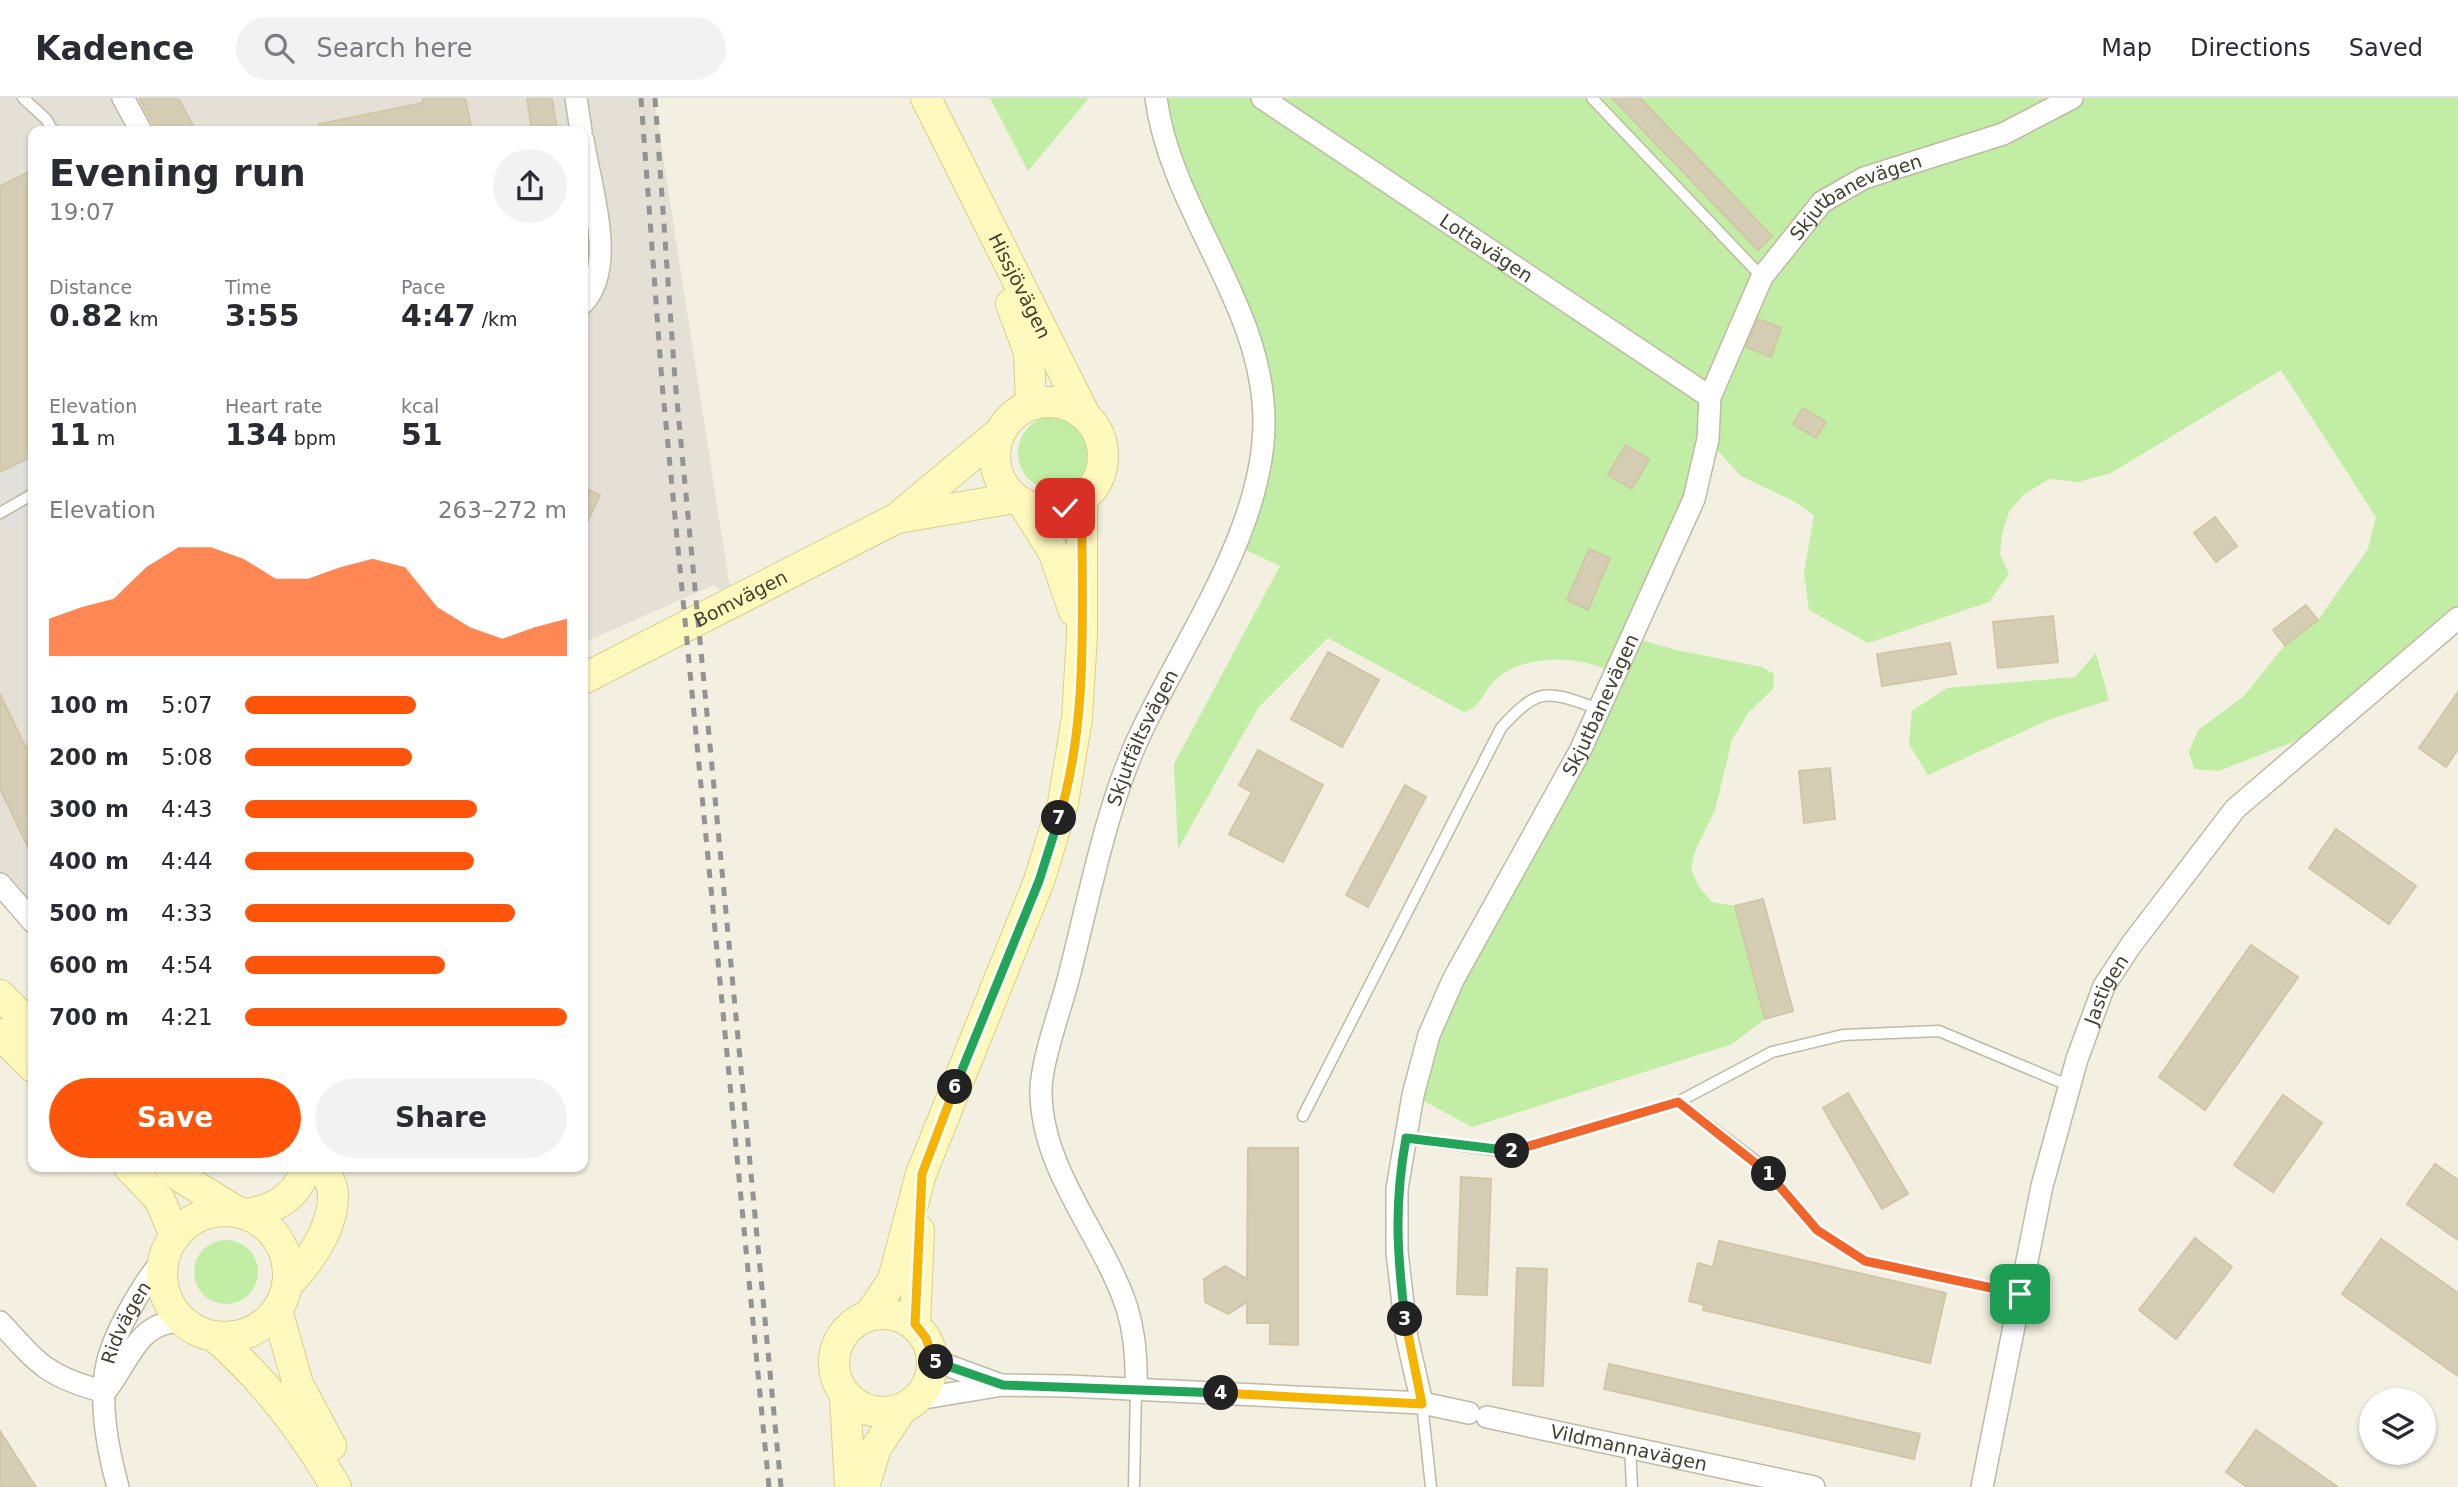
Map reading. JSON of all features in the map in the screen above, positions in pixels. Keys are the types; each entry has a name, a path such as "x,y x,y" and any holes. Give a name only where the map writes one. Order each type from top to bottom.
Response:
{"main road":[{"name":"Hissjövägen","path":"926,98 1085,415"},
{"name":"Hissjövägen","path":"956,155 1029,352 1031,405"},
{"path":"1019,501 1039,510 1065,508 1082,500 1093,488 1101,473 1103,455 1098,433 1085,415 1065,404 1047,402 1031,405 1013,415 1000,432 995,449 997,471 1004,487 1019,501 1053,551 1083,635"},
{"name":"Bomvägen","path":"588,676 897,519 1000,432"},
{"path":"909,1404 876,1411 845,1396 837,1386 832,1363 841,1333 870,1314 893,1280 922,1174 1039,881 1063,803 1077,718 1083,635 1082,500"},
{"name":"Bomvägen","path":"897,519 1019,501"},
{"path":"0,995 28,1023"},
{"path":"0,1034 28,1062"},
{"path":"134,1172 160,1200 168,1249 165,1292 184,1321 214,1336 258,1378 305,1434 336,1487"},
{"path":"174,1172 273,1232 282,1245 283,1297 298,1384 351,1487"},
{"path":"168,1249 194,1219 209,1212 266,1211 288,1197 303,1172"},
{"path":"915,1324 922,1174"},
{"path":"214,1336 247,1333 263,1325 318,1246 331,1176"},
{"path":"864,1487 876,1448 931,1375 933,1360 926,1338 915,1324 894,1314 870,1314"},
{"path":"845,1396 850,1487"}],"street":[{"path":"123,98 138,126"},
{"path":"576,98 580,126"},
{"name":"Skjutfältsvägen","path":"1136,1389 1137,1355 1127,1308 1050,1146 1041,1090 1123,782 1136,743 1230,561 1254,494 1264,424 1260,374 1239,309 1174,169 1156,98"},
{"name":"Lottavägen","path":"1262,98 1710,397"},
{"name":"Skjutbanevägen","path":"1422,1404 1407,1338 1397,1252 1397,1189 1413,1095 1429,1034 1453,980 1580,751 1694,499 1708,439 1710,397 1762,277 1822,202 1853,184 1892,167 2003,134 2072,98"},
{"path":"588,171 602,259 595,289 588,297"},
{"name":"Jastigen","path":"1982,1487 2042,1186 2070,1086 2105,986 2131,945 2235,809 2458,618"},
{"path":"0,884 28,916"},
{"name":"Ridvägen","path":"118,1487 113,1468 105,1392 107,1364 137,1297 168,1249"},
{"name":"Ridvägen","path":"105,1392 121,1372 137,1342 150,1328 167,1320 184,1321"},
{"path":"0,1322 37,1363 65,1381 105,1392"},
{"path":"933,1360 1003,1385"},
{"path":"909,1404 1003,1385"},
{"name":"Vildmannavägen","path":"1003,1385 1422,1404 1814,1487"}],"lane":[{"path":"23,98 50,126"},
{"path":"1592,98 1762,277"},
{"path":"0,513 28,497"},
{"path":"1303,1116 1501,728 1527,700 1556,695 1599,709"},
{"path":"1406,1138 1508,1152 1678,1102 1772,1052 1843,1035 1940,1031 2070,1086"},
{"path":"1678,1102 1760,1165 1817,1230 1865,1261 2020,1294"},
{"path":"1134,1487 1136,1389"},
{"name":"Skjutbanevägen","path":"1422,1404 1431,1487"},
{"path":"1630,1447 1632,1487"}],"shaded area":[{"path":"0,98 654,98 732,602 714,585 588,641 588,126 28,126 28,916 0,884"},
{"path":"28,458 28,518 3,531 0,472"}],"green space":[{"path":"990,98 1089,98 1028,171"},
{"path":"1156,98 2458,98 2458,621 2329,728 2219,771 2194,769 2189,752 2198,730 2243,697 2285,645 2318,620 2368,549 2376,517 2281,370 2111,473 2078,482 2049,479 2023,495 2009,512 2002,534 2000,554 2009,574 1989,602 1868,643 1809,610 1804,573 1814,515 1795,502 1741,476 1708,440 1694,499 1624,635 1676,650 1762,667 1774,674 1773,689 1748,713 1732,740 1715,810 1695,851 1691,869 1699,887 1712,902 1735,906 1765,1019 1732,1044 1472,1127 1413,1095 1429,1035 1615,674 1601,667 1569,660 1535,661 1505,673 1493,682 1478,703 1464,712 1328,638 1258,708 1178,849 1174,764 1280,566 1235,545 1254,494 1260,374"},
{"path":"1055,416 1076,422 1086,432 1092,453 1086,474 1076,484 1055,490 1034,484 1024,474 1018,453 1024,432 1034,422"},
{"path":"2096,653 2109,700 2048,720 1928,775 1909,744 1912,711 1947,688 2075,677"},
{"path":"226,1240 238,1242 249,1249 256,1260 256,1284 249,1295 238,1302 226,1304 214,1302 203,1295 196,1284 194,1272 196,1260 203,1249 214,1242"}],"building":[{"path":"139,98 178,98 193,126 154,126"},
{"path":"423,98 465,98 471,126 319,126 319,124 423,103"},
{"path":"527,98 552,98 556,126 531,126"},
{"path":"1612,98 1640,98 1772,236 1758,250"},
{"path":"28,172 28,458 0,472 0,186"},
{"path":"1758,319 1781,328 1771,357 1746,347"},
{"path":"1803,408 1826,422 1816,438 1793,424"},
{"path":"1626,445 1649,459 1632,489 1608,475"},
{"path":"588,489 600,495 588,520"},
{"path":"2215,517 2237,546 2216,562 2194,533"},
{"path":"1589,549 1610,558 1588,610 1567,600"},
{"path":"2306,605 2318,620 2285,645 2273,630"},
{"path":"2053,616 2058,662 1998,668 1993,622"},
{"path":"1950,643 1956,674 1882,686 1877,654"},
{"path":"1328,652 1379,680 1342,747 1291,719"},
{"path":"2458,692 2458,749 2446,767 2419,748"},
{"path":"0,694 26,748 28,747 28,847 0,789"},
{"path":"1258,750 1323,785 1283,862 1229,834 1252,792 1239,785"},
{"path":"1830,768 1835,819 1804,823 1799,771"},
{"path":"1405,785 1426,797 1368,907 1346,895"},
{"path":"2336,829 2416,886 2389,924 2309,868"},
{"path":"1763,899 1793,1011 1765,1019 1735,906"},
{"path":"2251,945 2298,977 2205,1110 2159,1077"},
{"path":"1848,1093 1908,1194 1882,1209 1823,1108"},
{"path":"2283,1095 2322,1123 2273,1192 2234,1165"},
{"path":"1248,1148 1298,1148 1298,1345 1270,1344 1270,1323 1247,1323 1247,1302 1228,1314 1205,1302 1204,1279 1225,1266 1247,1279"},
{"path":"2435,1164 2458,1180 2458,1240 2407,1204"},
{"path":"1461,1177 1491,1179 1487,1295 1457,1294"},
{"path":"2195,1238 2232,1267 2176,1339 2139,1310"},
{"path":"2381,1239 2458,1293 2458,1376 2342,1294"},
{"path":"1719,1241 1946,1293 1930,1363 1703,1310 1704,1305 1689,1301 1698,1263 1713,1267"},
{"path":"1517,1268 1547,1269 1543,1386 1513,1385"},
{"path":"1609,1364 1920,1434 1914,1459 1604,1389"},
{"path":"2256,1430 2338,1487 2247,1487 2226,1472"},
{"path":"0,1431 21,1464 36,1487 0,1487"}],"railway":[{"path":"641,98 662,383 769,1487"},
{"path":"655,98 675,380 781,1487"}],"route":[{"path":"1065,508 1082,500 1083,635 1077,718 1063,803 1039,881 922,1174 915,1324 926,1338 933,1360 1003,1385 1214,1392 1422,1404 1407,1338 1397,1252 1397,1189 1406,1138 1508,1152 1678,1102 1760,1165 1817,1230 1865,1261 2020,1294"}]}
